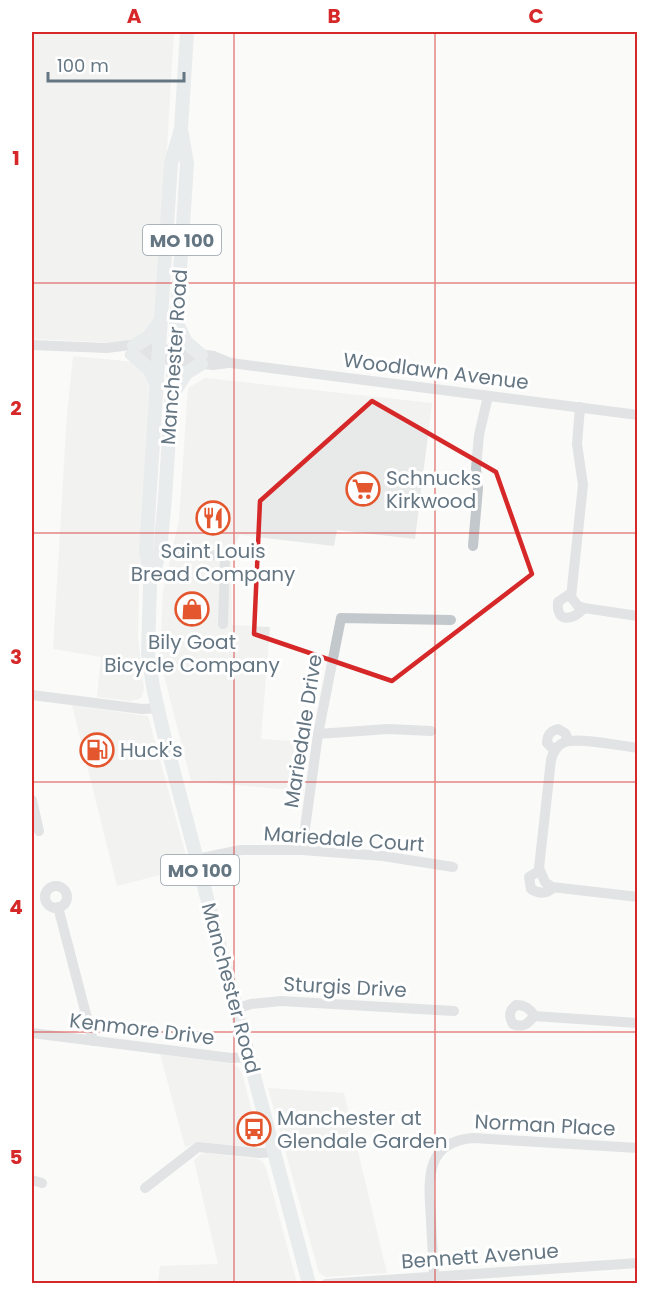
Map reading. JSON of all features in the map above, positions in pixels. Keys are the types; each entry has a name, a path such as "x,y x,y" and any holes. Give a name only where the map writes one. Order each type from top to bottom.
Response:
{"main road":[{"name":"Manchester Road","path":"187,32 181,129 171,163 146,550 150,585 148,653 158,708 309,1284"},
{"name":"Manchester Road","path":"150,585 160,552 174,356 187,164 181,129"},
{"path":"157,385 149,369 133,350 149,337 161,319"},
{"path":"171,396 186,373 201,359 186,342 176,322"}],"street":[{"name":"Woodlawn Avenue","path":"32,345 133,350 201,359 214,356 231,363 638,414"},
{"path":"473,546 478,488 476,468 479,435 488,396"},
{"path":"580,407 577,444 583,485 572,597 578,606 584,608 638,616"},
{"path":"160,552 225,556 223,624"},
{"path":"571,593 558,602 561,616 574,618 584,608"},
{"name":"Mariedale Drive","path":"302,850 318,734 341,618 451,621"},
{"path":"32,695 142,709 158,708"},
{"path":"318,734 388,729 431,731"},
{"path":"539,871 529,877 531,889 538,893 548,892 549,885 539,871 551,760 561,745 580,741 638,748"},
{"path":"32,800 39,831"},
{"name":"Mariedale Court","path":"197,859 241,850 302,850 383,856 453,867"},
{"path":"549,885 638,897"},
{"path":"58,907 93,1041"},
{"name":"Sturgis Drive","path":"236,1009 251,1004 281,1001 454,1011"},
{"path":"534,1016 638,1023"},
{"name":"Kenmore Drive","path":"32,1033 231,1058 249,1057"},
{"name":"Norman Place","path":"434,1277 428,1178 434,1161 440,1152 451,1143 473,1138 638,1148"},
{"path":"145,1188 198,1147 259,1153 274,1152"},
{"name":"Bennett Avenue","path":"326,1284 434,1277 499,1279 638,1263"}],"highlighted area":[{"path":"372,401 496,472 532,574 392,681 254,634 260,501"}],"shaded area":[{"path":"32,32 174,32 157,314 153,324 139,339 121,343 32,339"},
{"path":"73,356 135,362 141,365 150,382 140,551 138,637 144,689 139,699 130,701 97,697 101,657 53,649 67,414"},
{"path":"205,378 432,403 415,539 337,530 334,546 240,535 231,552 232,625 270,627 261,739 308,742 304,791 191,781 160,660 163,591 179,520 188,388"},
{"path":"72,705 148,716 188,868 117,886"},
{"path":"160,1054 231,1063 237,1066 242,1073 259,1138 258,1143 254,1147 200,1142 185,1147"},
{"path":"268,1088 344,1093 387,1273 326,1277 319,1273"},
{"path":"206,1153 258,1159 263,1162 297,1283 158,1283 160,1266 218,1264 194,1160"}],"place":[{"name":"Schnucks Kirkwood","path":"363,489"},
{"name":"Saint Louis Bread Company","path":"213,518"},
{"name":"Bily Goat Bicycle Company","path":"192,609"},
{"name":"Huck's","path":"97,750"},
{"name":"Manchester at Glendale Garden","path":"254,1129"}]}
